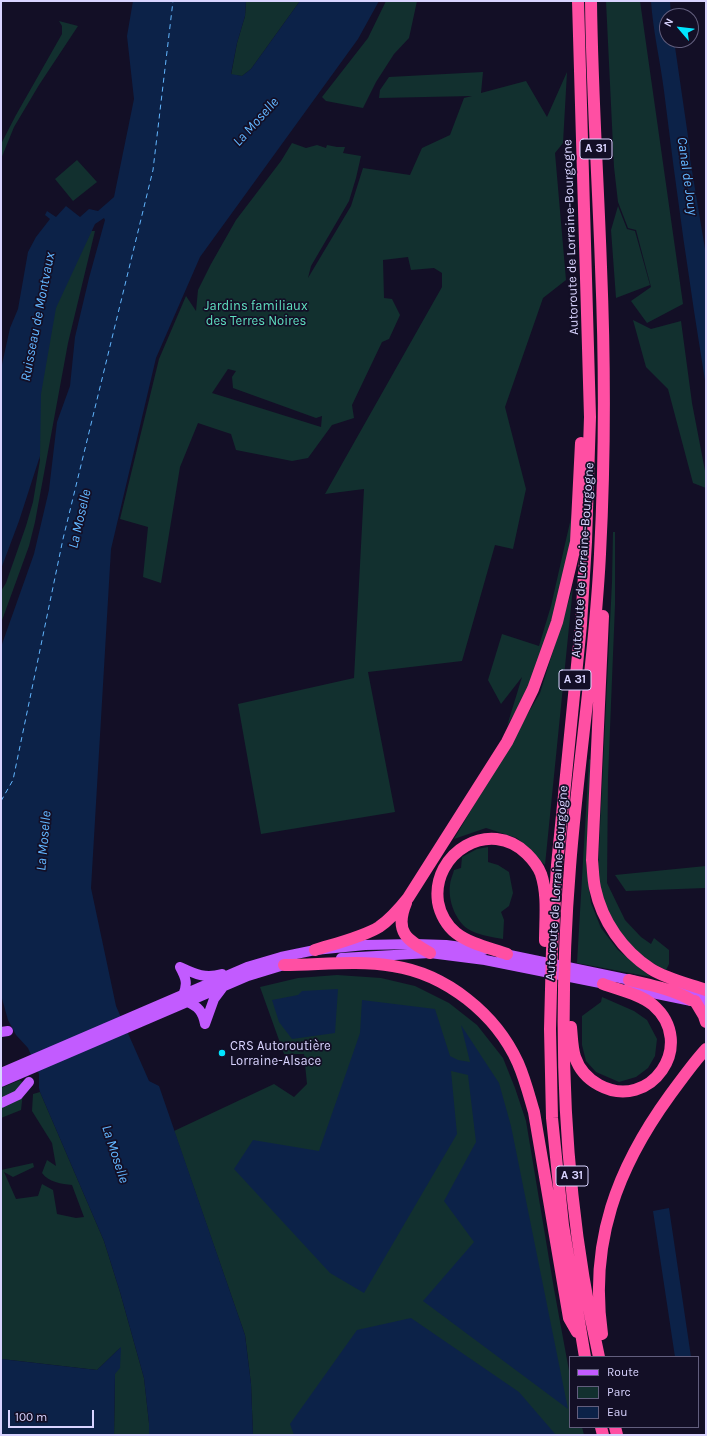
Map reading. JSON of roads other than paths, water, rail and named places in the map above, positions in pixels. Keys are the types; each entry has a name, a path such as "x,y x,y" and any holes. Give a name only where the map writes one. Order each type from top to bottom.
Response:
{"highway":[{"name":"Autoroute de Lorraine-Bourgogne","path":"578,1 590,417 581,625 557,865 552,950 550,1029 552,1118 563,1225 585,1356"},
{"name":"Autoroute de Lorraine-Bourgogne","path":"591,1 593,95 602,276 604,375 603,486 600,554 594,627 570,869 564,993 565,1073 570,1158 583,1265 599,1356"},
{"path":"430,953 414,944 404,934 402,927 403,909 408,898 507,742 533,689 557,622 576,542 588,328"},
{"path":"600,554 605,576 592,860 594,887 603,913 613,932 630,952 652,969 680,982 706,990"},
{"path":"507,954 474,943 456,933 448,925 439,907 438,887 441,874 447,862 462,847 487,839 501,840 513,844 523,850 534,861 541,874 545,896 544,1047 552,1118"},
{"path":"315,950 380,927 408,898"},
{"path":"284,965 365,963 394,966 412,970 438,981 458,992 485,1015 496,1028 518,1062 534,1112 569,1318 582,1343"},
{"path":"629,980 676,992 697,1002 706,1022"},
{"path":"564,993 569,1004 575,1057 585,1074 602,1086 614,1090 626,1091 636,1089 654,1080 661,1072 670,1055 671,1037 661,1014 653,1005 642,998 602,984"},
{"path":"606,1356 600,1320 599,1290 602,1244 610,1210 636,1146 666,1100 706,1045"}],"main road":[{"path":"181,1000 187,981 180,967 197,975 206,977 214,976 281,957 315,950 414,944 446,945 507,954 531,964"},
{"path":"1,1073 181,1000 223,987 248,976 284,965 344,958 430,953 531,964 587,976 629,980 706,995"},
{"path":"1,1082 181,1000 247,967"},
{"path":"587,976 602,984 697,1002"},
{"path":"181,1000 195,1006 200,1010 205,1024 214,1000 223,987"},
{"path":"1,1103 18,1095 29,1082"}],"water":[{"path":"133,1 246,1 245,16 237,43 231,74 242,76 251,69 300,1 379,1 358,39 200,257 156,358 111,549 91,888 116,1006 149,1081 159,1086 245,1335 251,1384 253,1435 149,1435 144,1378 104,1241 40,1092 39,1074 28,1048 16,1035 8,1020 1,995 1,647 34,554 49,490 57,422 70,386 75,337 105,220 104,218 95,224 56,308 41,394 40,456 19,521 1,569 1,369 10,328 18,309 28,252 36,237 50,219 45,215 47,211 56,217 66,206 80,217 89,209 98,211 114,197 134,99 127,36"},
{"name":"Canal de Jouy","path":"651,1 670,1 670,8 659,8 659,48 675,48 690,159 706,255 706,387 694,313 664,91"},
{"path":"338,989 335,1033 292,1039 279,1022 272,1000 298,995 302,991"},
{"path":"362,1000 435,1009 450,1056 458,1060 470,1062 461,1025 499,1083 511,1126 568,1409 423,1301 474,1242 444,1201 476,1142 468,1075 451,1071 457,1134 364,1293 330,1273 234,1169 253,1140 319,1151 360,1033"},
{"path":"669,1208 691,1356 675,1356 653,1211"},
{"path":"411,1318 519,1392 556,1435 294,1435 290,1424 357,1330"},
{"path":"121,1347 120,1368 115,1374 114,1435 1,1435 1,1359 97,1370"}],"place":[{"name":"CRS Autoroutière Lorraine-Alsace","path":"222,1053"}],"water label":[{"name":"La Moselle","path":"256,122"},
{"name":"Ruisseau de Montvaux","path":"38,317"},
{"name":"La Moselle","path":"80,519"},
{"name":"La Moselle","path":"44,841"},
{"name":"La Moselle","path":"115,1154"}],"park label":[{"name":"Jardins familiaux des Terres Noires","path":"256,314"}]}
